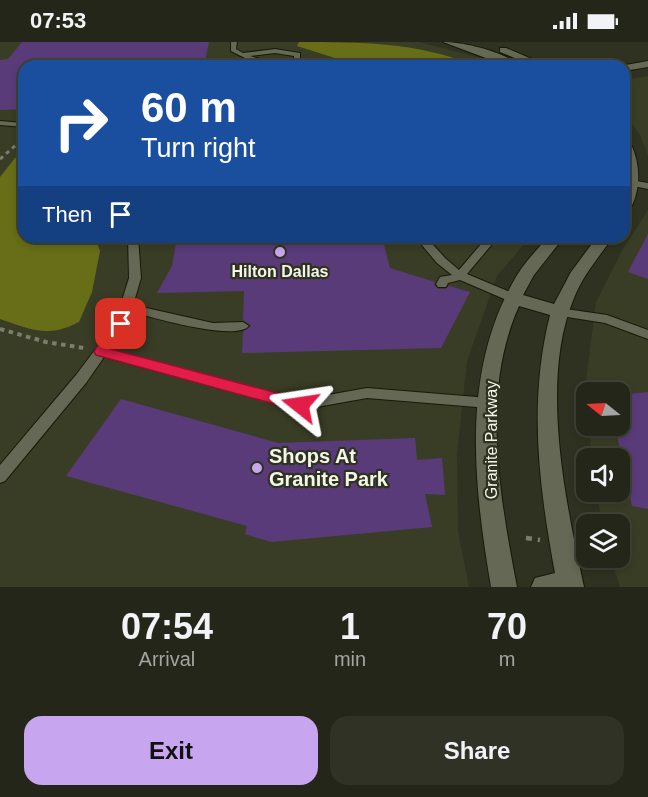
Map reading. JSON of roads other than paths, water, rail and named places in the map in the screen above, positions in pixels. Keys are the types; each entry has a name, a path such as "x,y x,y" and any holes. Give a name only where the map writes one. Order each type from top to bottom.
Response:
{"street":[{"path":"448,42 502,60"},
{"path":"480,42 527,60"},
{"path":"630,67 648,64"},
{"name":"Granite Parkway","path":"504,587 494,535 488,479 492,365 500,333 513,298 530,268 551,243"},
{"path":"544,587 574,586 546,425 550,353 559,312 585,261 600,243"},
{"path":"513,298 559,312"}],"lane":[{"path":"234,42 233,50 250,60"},
{"path":"243,55 275,51 298,54 297,60"},
{"path":"0,123 18,124"},
{"path":"630,182 648,186"},
{"path":"0,476 81,379 121,324 135,278 133,243"},
{"path":"425,243 440,261 459,276 513,298"},
{"path":"442,284 444,280 459,276 488,243"},
{"path":"126,307 213,327 243,326"},
{"path":"559,312 607,319 648,335"},
{"path":"101,352 300,405 367,393 489,403"}],"place":[{"name":"Hilton Dallas","path":"280,252"},
{"name":"Shops At Granite Park","path":"257,468"}]}
